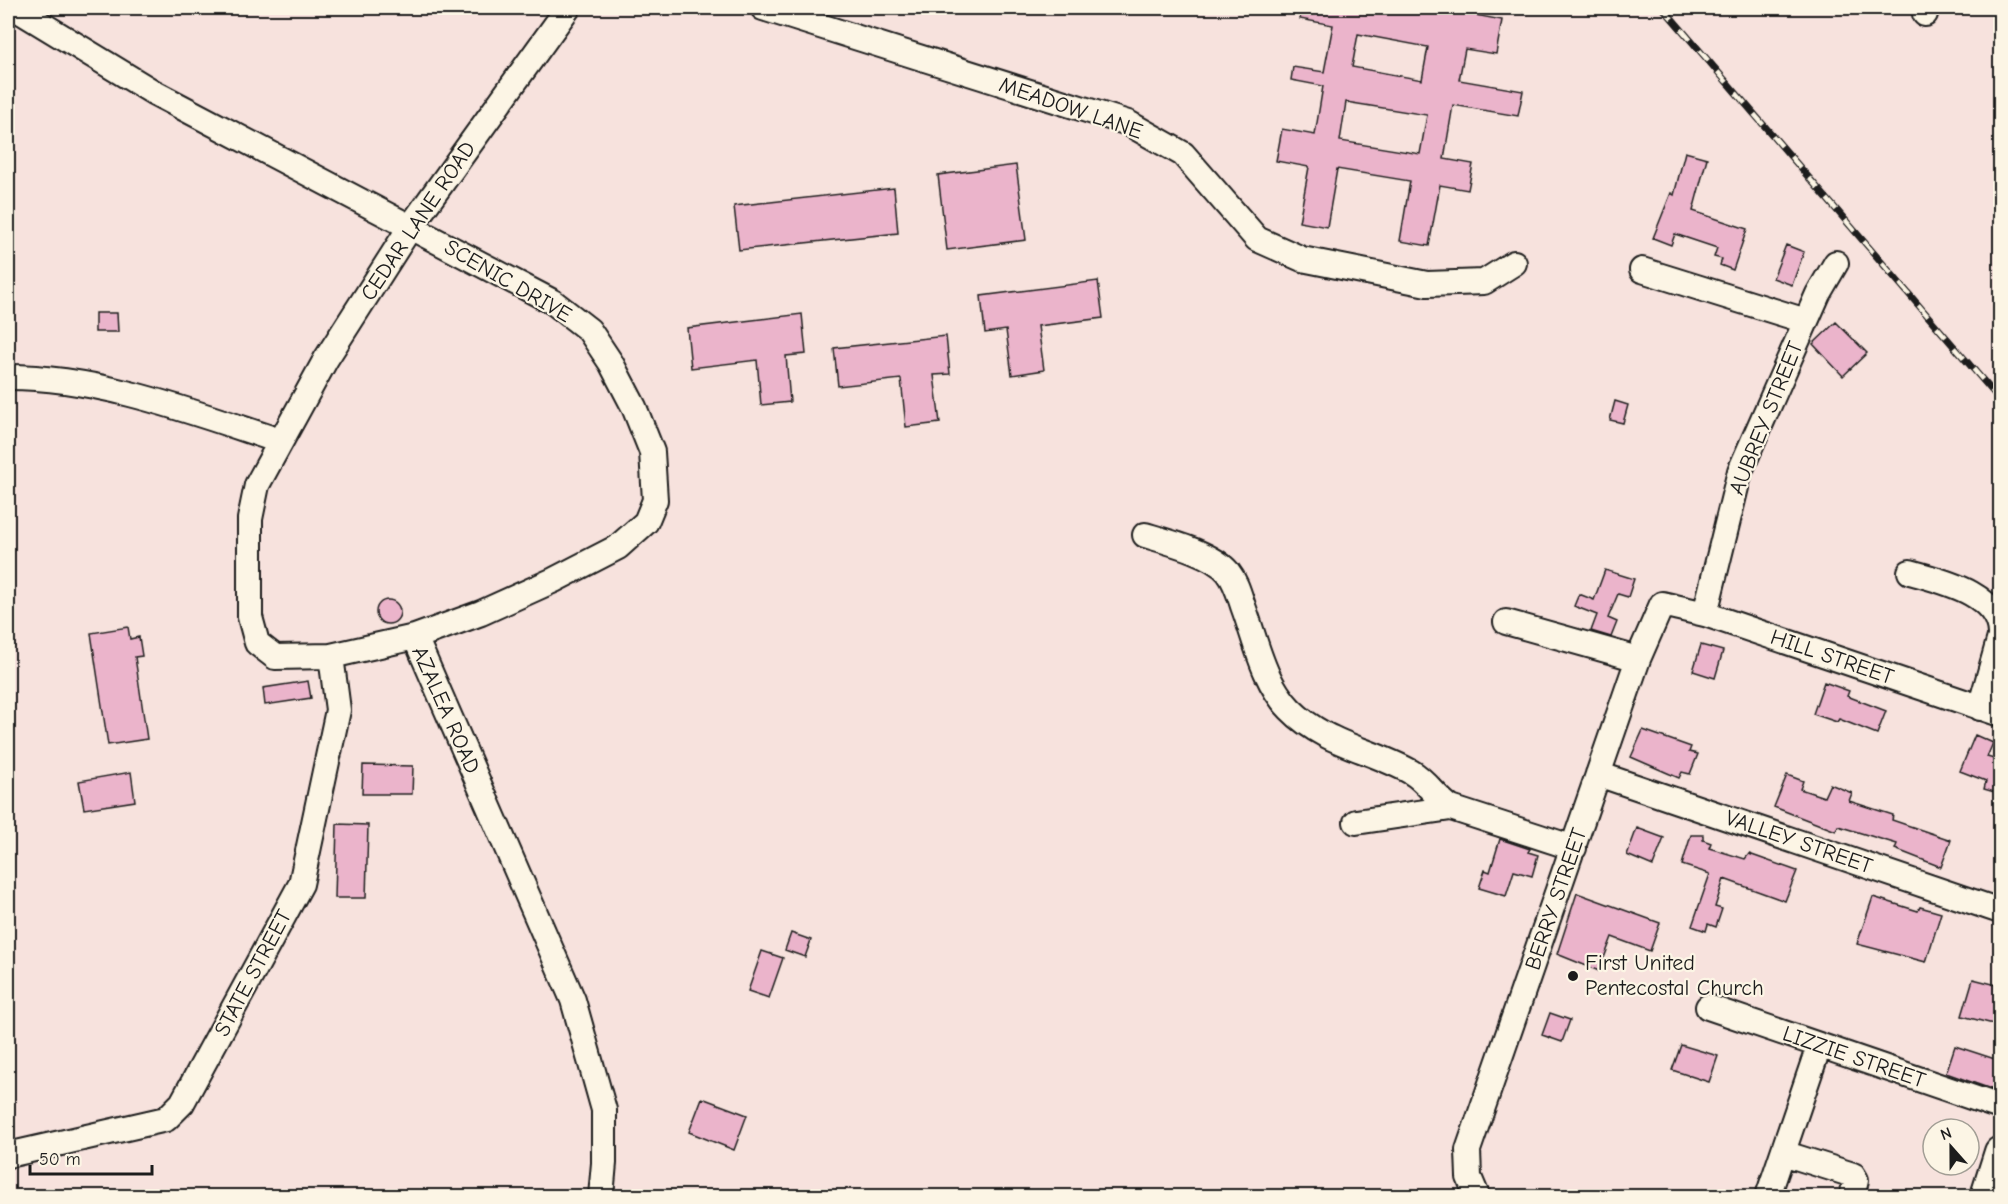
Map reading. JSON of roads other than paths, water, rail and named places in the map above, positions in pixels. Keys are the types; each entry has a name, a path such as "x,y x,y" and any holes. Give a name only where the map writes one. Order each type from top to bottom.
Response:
{"main road":[{"path":"1986,1197 2001,1152"}],"street":[{"name":"SCENIC DRIVE","path":"15,8 153,92 553,302 589,330 611,363 652,452 655,500 646,522 618,547 554,580 481,613 415,637"},
{"name":"CEDAR LANE ROAD","path":"280,441 326,359 411,226 568,8"},
{"name":"MEADOW LANE","path":"763,8 1128,123 1183,154 1257,239 1302,259 1427,284 1484,282 1514,263"},
{"name":"AUBREY STREET","path":"1705,614 1740,471 1806,321 1836,263"},
{"path":"1642,270 1806,321"},
{"path":"8,377 28,377 74,384 152,399 280,441"},
{"name":"AZALEA ROAD","path":"280,441 257,484 250,519 250,617 257,643 275,657 331,656 415,637 573,1000 604,1110 604,1163 601,1197"},
{"path":"1145,535 1190,550 1227,571 1236,585 1265,671 1275,692 1309,727 1328,738 1414,774 1437,799 1451,808 1574,848"},
{"path":"1910,572 1955,585 1987,605 2000,624 2001,635 1990,711"},
{"name":"HILL STREET","path":"1662,604 1705,614 1990,711"},
{"name":"BERRY STREET","path":"1477,1197 1469,1177 1468,1150 1638,659 1662,604"},
{"path":"1506,622 1638,659"},
{"name":"STATE STREET","path":"8,1155 166,1119 182,1103 301,884 338,710 331,656"},
{"name":"VALLEY STREET","path":"1598,774 2001,911"},
{"path":"1356,822 1451,808"},
{"name":"LIZZIE STREET","path":"1708,1007 2001,1107"},
{"path":"1768,1197 1819,1046"},
{"path":"1783,1153 1853,1174 1856,1180 1852,1197"}],"railway":[{"path":"1663,8 2000,400"}],"place":[{"name":"First United Pentecostal Church","path":"1573,976"}]}
